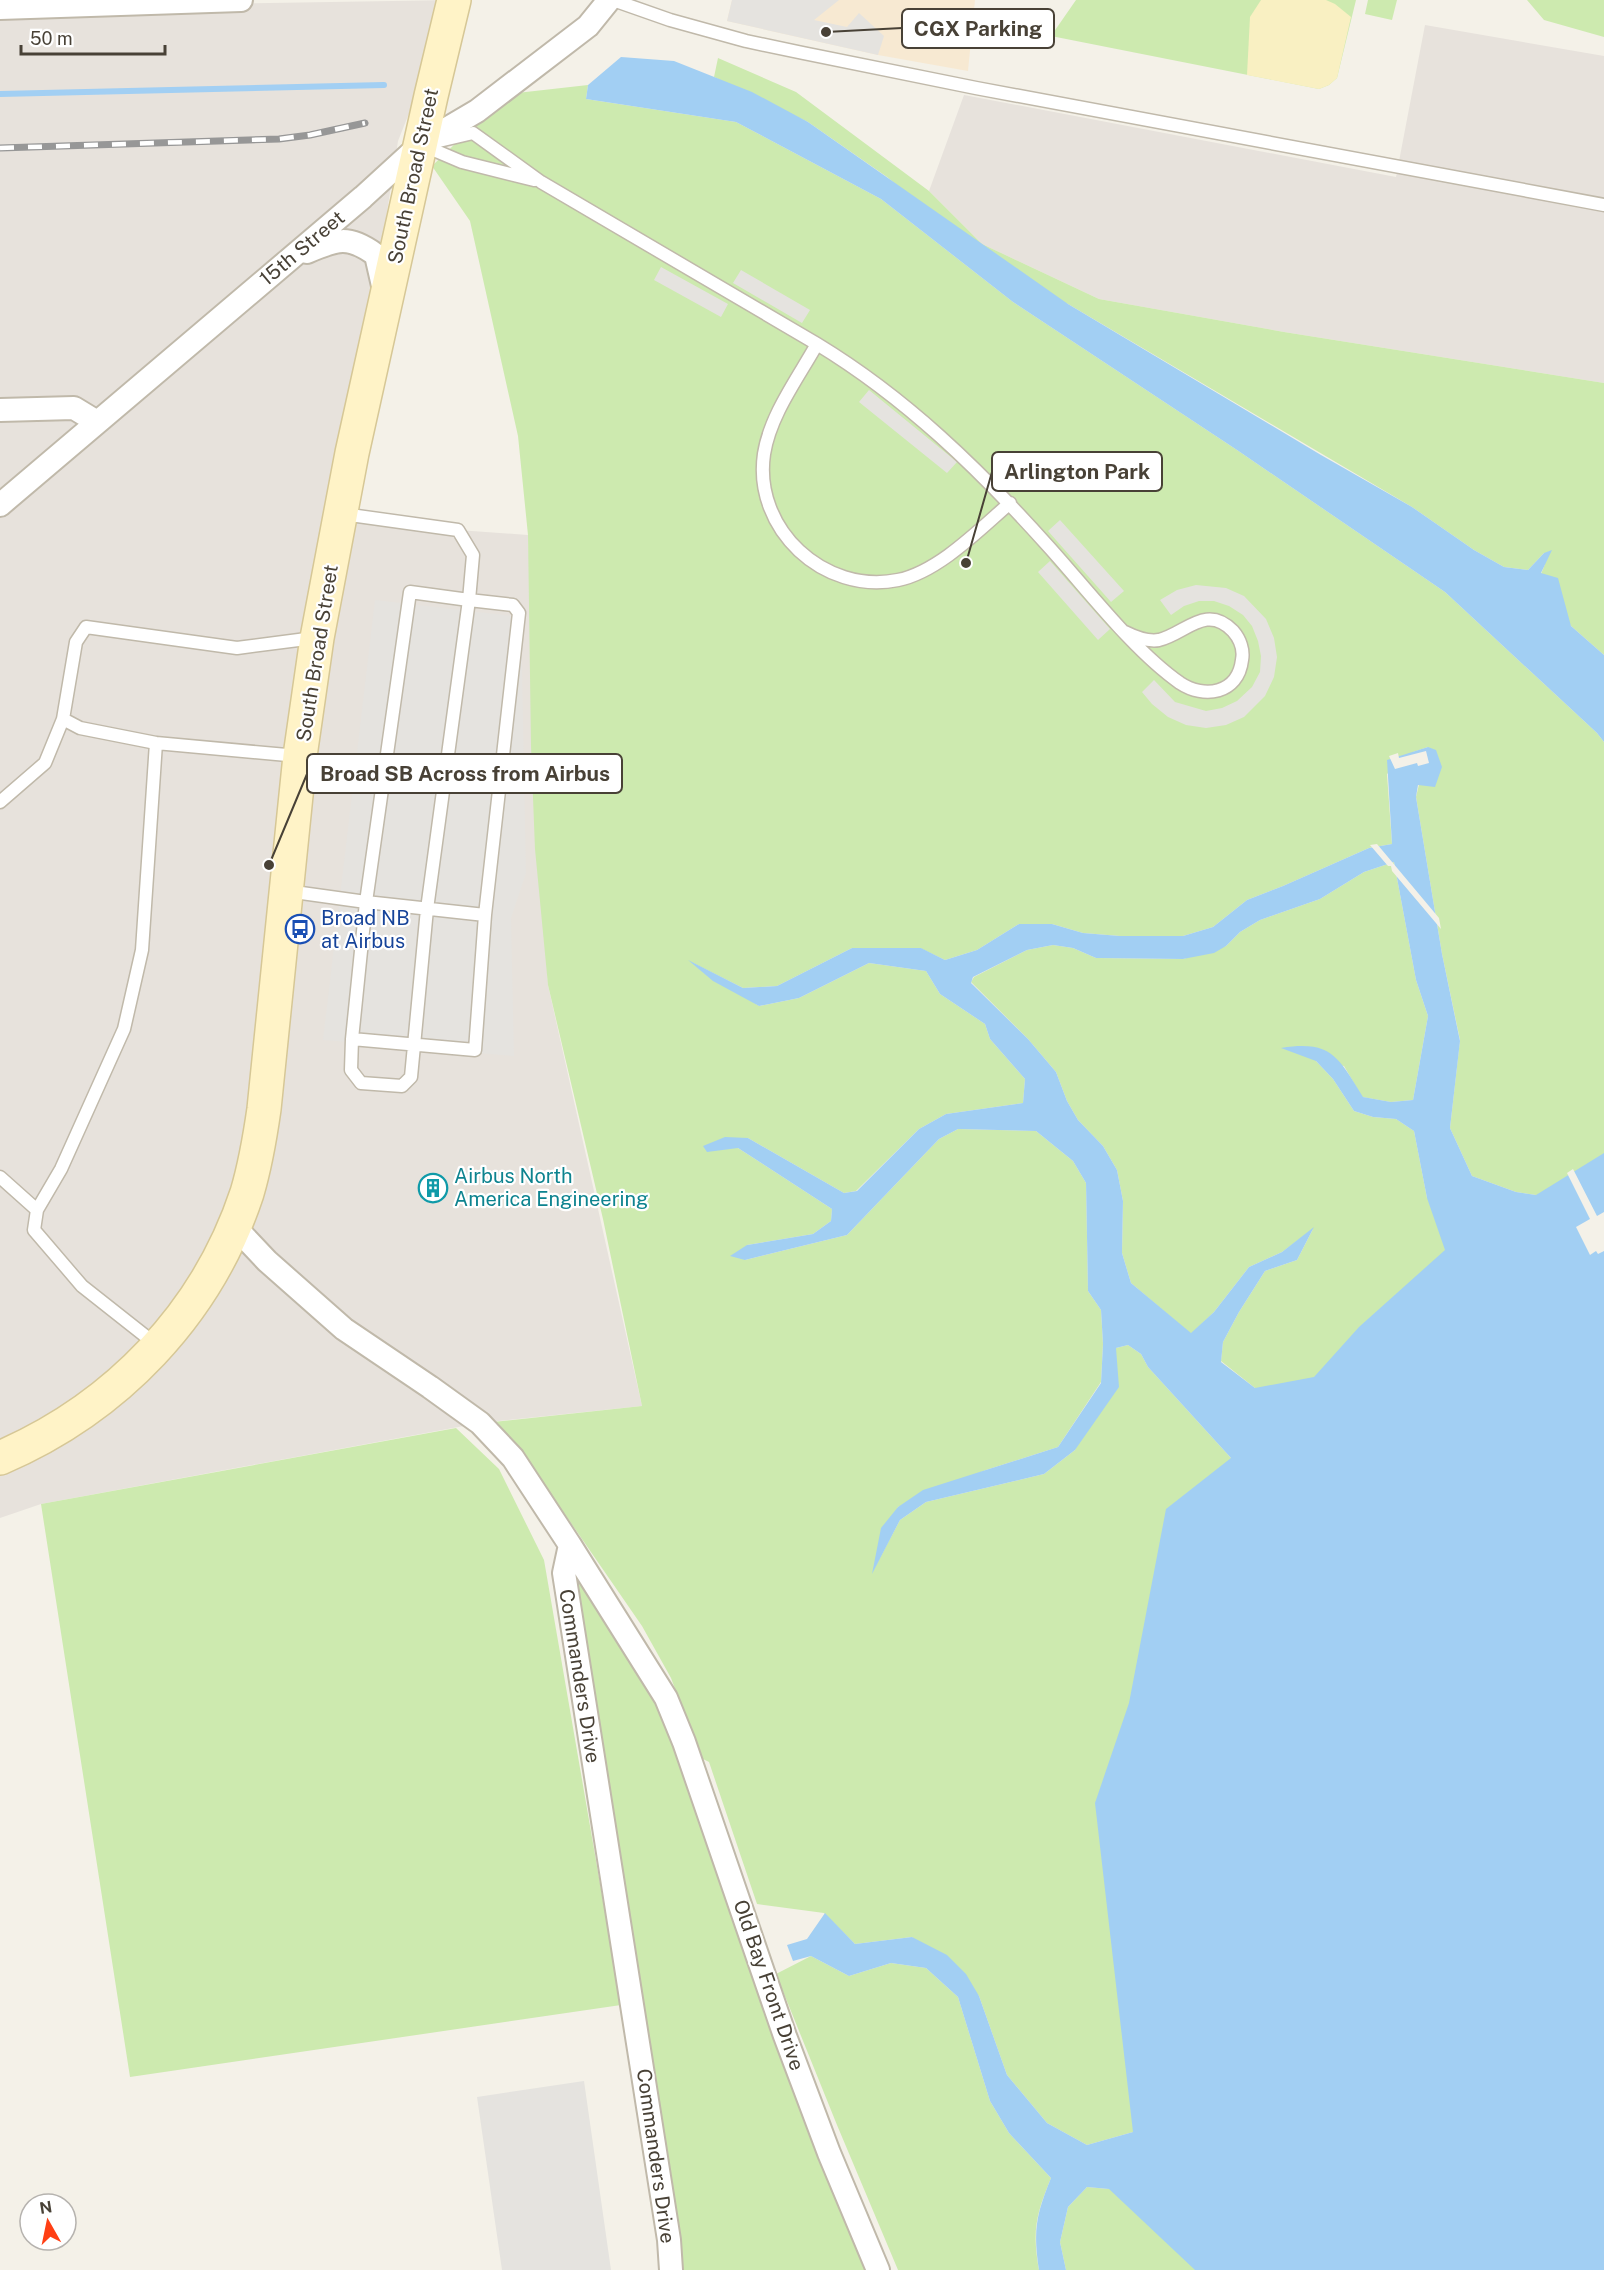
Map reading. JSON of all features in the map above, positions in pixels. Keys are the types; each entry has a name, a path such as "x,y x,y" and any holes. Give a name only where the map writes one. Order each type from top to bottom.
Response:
{"street":[{"path":"15,5 241,0"},
{"name":"South Broad Street","path":"0,1458 58,1429 91,1408 128,1378 159,1346 191,1305 215,1266 246,1194 257,1153 264,1108 300,756 317,638 340,514 454,0"},
{"name":"15th Street","path":"0,505 421,144 477,111 588,26 611,0"},
{"path":"284,263 337,241 348,240 363,245 376,255 386,301"},
{"path":"0,410 74,408 98,422"},
{"path":"234,1226 267,1261 344,1329 480,1424 513,1458 570,1545"},
{"name":"Old Bay Front Drive","path":"570,1545 666,1698 684,1742 789,2047 829,2153 878,2270"},
{"name":"Commanders Drive","path":"570,1545 564,1573 669,2240 671,2270"}],"lane":[{"path":"611,0 670,20 746,41 803,53 976,88 1604,205"},
{"path":"421,144 473,133 541,182 856,369 927,423 960,453 1010,503 1125,632 1168,674 1189,688 1201,692 1214,692 1228,686 1241,668 1243,652 1238,637 1232,630 1215,621 1193,622 1170,636 1157,640 1138,639 1125,632"},
{"path":"421,144 462,162 541,182"},
{"path":"817,344 769,433 764,454 763,475 772,514 795,548 809,560 826,571 848,579 876,582 898,580 921,572 941,559 971,537 1010,503"},
{"path":"340,514 458,530 473,555 469,600 427,909 414,1044 411,1077 402,1086 361,1083 351,1070 352,1039 366,902 410,592 469,600 513,605 519,613 485,915 475,1050 414,1044 352,1039"},
{"path":"0,802 45,764 63,719 76,642 86,627 237,648 317,638"},
{"path":"63,719 80,728 156,743 300,756"},
{"path":"156,743 142,950 124,1029 91,1107 61,1169 37,1210 34,1230 82,1286 159,1346"},
{"path":"286,891 485,915"},
{"path":"0,1177 37,1210"}],"shaded area":[{"path":"0,0 23,7 454,0 398,141 340,514 458,530 528,535 548,985 642,1406 480,1423 41,1504 0,1518"},
{"path":"732,0 975,0 968,71 878,55 727,21"},
{"path":"732,0 839,0 814,20 847,27 859,13 884,36 878,55 727,21"},
{"path":"1425,25 1604,56 1604,383 1284,332 1099,299 982,244 929,191 964,95 1396,177"},
{"path":"661,267 728,304 721,317 654,280"},
{"path":"741,270 810,310 802,323 733,283"},
{"path":"869,390 957,462 947,473 859,402"},
{"path":"1060,520 1124,591 1111,602 1048,531"},
{"path":"1050,561 1110,629 1098,640 1038,572"},
{"path":"1196,585 1226,588 1244,596 1266,619 1274,638 1277,657 1274,677 1265,696 1244,717 1226,725 1206,728 1186,725 1168,717 1142,692 1154,680 1175,702 1206,711 1222,708 1237,701 1252,687 1260,672 1261,656 1258,641 1252,626 1243,615 1229,606 1214,601 1199,601 1184,606 1171,615 1160,600 1177,590"},
{"path":"375,600 521,617 526,873 511,918 514,1056 323,1040"},
{"path":"584,2081 611,2270 502,2270 477,2097"}],"green space":[{"path":"1076,0 1356,0 1337,78 1329,85 1319,89 1051,36"},
{"path":"1368,0 1397,0 1392,20 1365,14"},
{"path":"1527,0 1604,0 1604,37 1544,20"},
{"path":"718,58 796,92 929,191 982,244 1099,299 1284,332 1604,383 1604,655 1571,626 1541,574 1545,564 1544,553 1528,570 1504,567 1474,550 1412,507 1068,304 1026,289 887,177 808,122 714,77"},
{"path":"588,85 586,99 736,122 881,199 1013,302 1237,450 1445,592 1604,742 1604,1523 1478,2270 1066,2270 1060,2242 1068,2207 1087,2187 1109,2189 1133,2132 1087,2145 1047,2123 1007,2075 979,1996 912,1937 855,1944 824,1913 757,1904 709,1762 701,1758 671,1678 642,1626 524,1455 493,1422 642,1406 603,1219 548,985 535,849 528,535 518,436 470,221 432,166 507,94","holes":["1428,747 1416,797 1442,954 1460,1040 1450,1128 1472,1176 1516,1192 1536,1195 1427,1198 1414,1131 1396,1119 1373,1117 1354,1111 1333,1079 1316,1061 1344,1066 1362,1097 1391,1102 1413,1100 1428,1016 1416,980 1394,862 1364,872 1320,899 1260,920 1240,932 1226,946 1183,959 1096,958 1073,948 1053,945 1027,950 974,977 971,982 1028,1039 1056,1072 1067,1101 1078,1120 1103,1146 1117,1170 1123,1201 1122,1253 1131,1283 1191,1334 1214,1312 1249,1267 1282,1252 1313,1229 1297,1260 1265,1271 1223,1342 1221,1361 1255,1388 1231,1458 1148,1367 1141,1354 1128,1345 1116,1348 1075,1450 1044,1474 926,1502 900,1520 873,1571 898,1507 986,1470 1058,1447 1101,1382 1103,1344 1101,1310 1088,1291 1086,1183 1073,1161 1036,1131 958,1129 939,1139 847,1235 745,1260 747,1245 813,1234 831,1221 832,1209 738,1148 748,1138 844,1193 856,1191 919,1129 946,1114 1023,1103 1025,1079 990,1039 985,1024 940,994 926,971 869,963 799,998 759,1006 691,962 743,988 777,986 852,948 920,948 945,960 977,950 1019,924 1052,924 1083,933 1120,936 1183,936 1213,927 1247,900 1369,848 1392,844 1387,774 1413,752"]},
{"path":"456,1428 499,1469 544,1560 621,2005 130,2077 41,1504"},
{"path":"581,1583 658,1700 872,2270 680,2270 573,1584"},
{"path":"811,1956 849,1976 891,1963 926,1968 958,1997 990,2101 1009,2133 1051,2178 1037,2223 1036,2244 1039,2270 898,2270 776,1974"}],"sand":[{"path":"1261,0 1326,0 1351,17 1337,78 1329,85 1319,89 1247,75 1250,17"}],"water":[{"path":"621,57 674,61 752,92 808,122 1068,304 1412,507 1474,550 1504,567 1528,570 1544,553 1552,550 1541,573 1558,578 1571,626 1604,655 1604,742 1445,592 1237,450 1013,302 881,199 736,122 586,99 588,85"},
{"path":"1428,747 1436,750 1442,767 1435,787 1418,785 1416,797 1442,954 1460,1041 1450,1128 1472,1176 1516,1192 1536,1195 1604,1153 1604,2270 1195,2270 1109,2189 1087,2187 1068,2207 1060,2242 1066,2270 1039,2270 1036,2244 1037,2223 1051,2178 1009,2133 990,2101 958,1997 926,1968 891,1963 849,1976 811,1956 793,1961 787,1945 807,1939 825,1913 855,1944 912,1937 947,1955 966,1974 979,1996 1007,2075 1047,2123 1087,2145 1133,2132 1095,1803 1129,1703 1166,1509 1231,1458 1148,1367 1141,1354 1128,1345 1116,1348 1119,1387 1075,1450 1044,1474 926,1502 900,1520 872,1574 881,1528 898,1507 923,1490 1058,1447 1101,1383 1103,1344 1101,1310 1088,1291 1086,1183 1073,1161 1036,1131 958,1129 939,1139 847,1235 745,1260 730,1256 747,1245 813,1234 831,1221 832,1209 738,1148 707,1152 703,1146 725,1137 748,1138 844,1193 857,1191 919,1129 946,1114 1023,1103 1025,1079 990,1039 985,1024 940,994 926,971 869,963 799,998 759,1006 713,981 688,960 743,988 777,986 852,948 921,948 945,960 977,950 1019,924 1052,924 1083,933 1120,936 1183,936 1213,927 1247,900 1369,848 1392,844 1387,760","holes":["1394,862 1416,980 1428,1016 1413,1100 1391,1102 1363,1097 1340,1062 1323,1049 1298,1046 1281,1048 1316,1061 1333,1079 1354,1111 1373,1117 1396,1119 1414,1131 1427,1198 1445,1250 1359,1327 1314,1377 1255,1388 1221,1362 1223,1342 1265,1271 1297,1260 1314,1227 1282,1252 1249,1267 1214,1312 1191,1333 1131,1283 1122,1253 1123,1201 1117,1170 1103,1146 1078,1120 1067,1101 1056,1072 1028,1039 971,983 973,977 1027,950 1053,945 1073,948 1096,958 1183,959 1214,953 1226,946 1240,932 1260,920 1320,899 1364,872"]}],"pier":[{"path":"1426,751 1429,763 1418,766 1417,763 1395,769 1389,756 1398,753 1399,758"},
{"path":"1377,844 1439,918 1441,929 1392,871 1391,866 1388,866 1370,845"},
{"path":"1573,1169 1597,1216 1604,1212 1604,1251 1598,1254 1596,1251 1590,1255 1576,1227 1590,1219 1567,1173"}],"waterway":[{"path":"0,94 384,85"}],"railway":[{"path":"0,148 279,139 365,123"}],"place":[{"name":"CGX Parking","path":"826,32"},
{"name":"Arlington Park","path":"966,563"},
{"name":"Broad SB Across from Airbus","path":"269,865"},
{"name":"Broad NB at Airbus","path":"300,929"},
{"name":"Airbus North America Engineering","path":"433,1188"}]}
